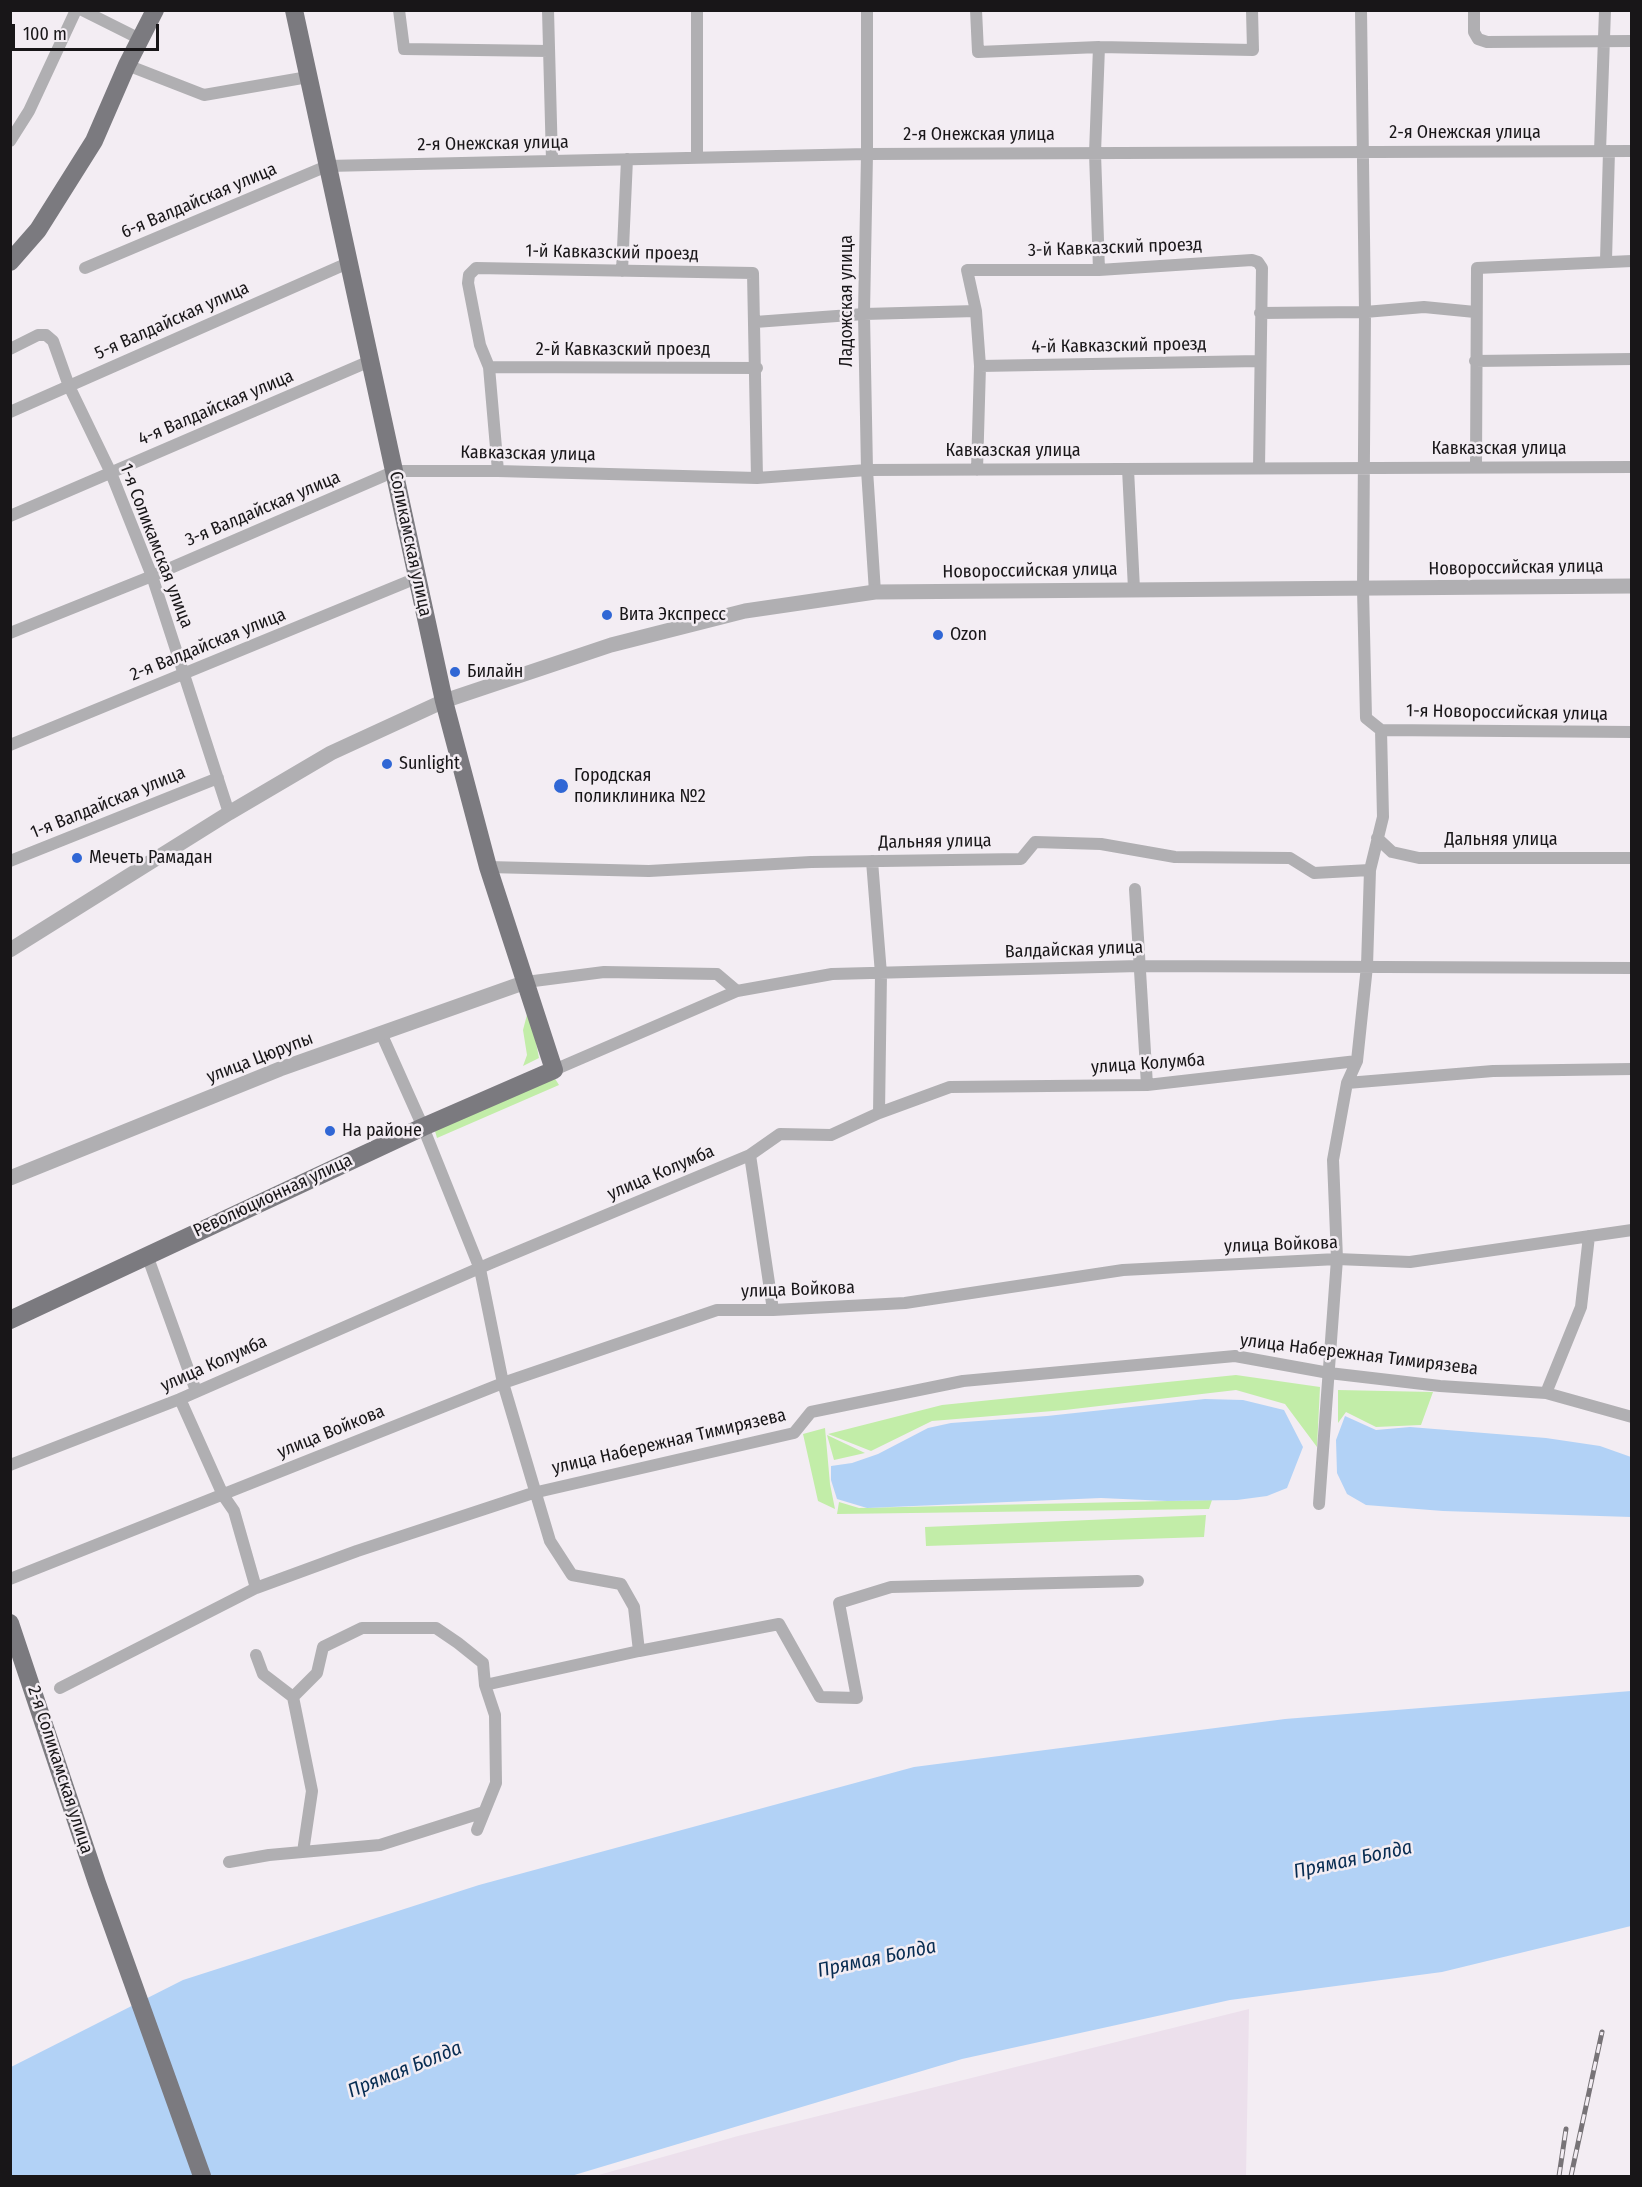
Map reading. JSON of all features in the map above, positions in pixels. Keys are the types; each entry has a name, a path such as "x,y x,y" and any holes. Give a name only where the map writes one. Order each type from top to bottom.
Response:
{"main road":[{"path":"10,262 38,230 84,159 127,64 155,10"},
{"name":"Соликамская улица","path":"294,10 444,701 488,867 555,1070"},
{"name":"Революционная улица","path":"10,1320 423,1127 555,1070"},
{"name":"2-я Соликамская улица","path":"10,1623 97,1883 202,2176"}],"street":[{"path":"10,141 28,111 76,10"},
{"path":"82,10 140,39"},
{"path":"399,10 404,49 549,51"},
{"path":"548,10 552,161"},
{"path":"697,10 697,158"},
{"name":"Ладожская улица","path":"867,10 864,314 867,470 874,592"},
{"path":"976,10 978,52 1099,47 1253,50 1252,10"},
{"path":"1319,1504 1336,1259 1333,1160 1347,1083 1357,1061 1367,966 1370,870 1383,817 1381,730 1366,718 1363,589 1365,312 1361,10"},
{"path":"1474,10 1474,32 1478,39 1487,42 1632,41"},
{"path":"1605,10 1606,260"},
{"path":"1099,47 1095,153 1099,270"},
{"path":"127,64 204,95 308,77"},
{"name":"2-я Онежская улица","path":"327,166 867,154 1632,151"},
{"path":"622,271 627,159"},
{"name":"6-я Валдайская улица","path":"85,268 327,166"},
{"name":"3-й Кавказский проезд","path":"976,470 980,366 976,311 967,270 1099,270 1252,260 1258,262 1262,268 1259,468"},
{"path":"1476,467 1477,268 1606,260 1632,261"},
{"name":"5-я Валдайская улица","path":"10,412 348,264"},
{"name":"1-й Кавказский проезд","path":"498,471 489,367 480,345 468,283 469,275 476,268 753,273 757,368 757,478"},
{"path":"1260,313 1365,312 1424,307 1475,312"},
{"path":"755,322 864,314 976,311"},
{"name":"1-я Соликамская улица","path":"10,349 38,335 46,335 53,341 69,386 111,473 152,576 229,813"},
{"path":"1475,362 1632,359"},
{"name":"4-й Кавказский проезд","path":"980,366 1259,361"},
{"name":"4-я Валдайская улица","path":"10,516 370,362"},
{"name":"2-й Кавказский проезд","path":"489,367 757,368"},
{"name":"Кавказская улица","path":"395,471 498,471 757,478 867,470 1632,466"},
{"path":"1128,469 1134,589"},
{"name":"3-я Валдайская улица","path":"10,633 152,576 395,471"},
{"name":"2-я Валдайская улица","path":"10,745 418,577"},
{"name":"Новороссийская улица","path":"10,950 229,813 332,753 444,701 611,645 745,611 874,592 1632,586"},
{"name":"1-я Новороссийская улица","path":"1381,730 1632,732"},
{"name":"1-я Валдайская улица","path":"10,861 218,778"},
{"name":"Дальняя улица","path":"1377,838 1392,852 1419,858 1632,858"},
{"name":"Дальняя улица","path":"488,867 649,871 811,862 1021,859 1035,842 1101,844 1175,857 1290,858 1314,873 1370,870"},
{"path":"872,861 881,974 879,1113"},
{"path":"1135,889 1147,1085"},
{"name":"Валдайская улица","path":"737,991 832,975 1139,966 1632,968"},
{"path":"526,982 604,972 717,974 737,991"},
{"name":"улица Цюрупы","path":"10,1178 280,1069 526,982"},
{"name":"Революционная улица","path":"555,1070 737,991"},
{"path":"381,1033 423,1127 480,1269 503,1383 533,1493 550,1541 572,1575 621,1584 634,1607 639,1651"},
{"name":"улица Колумба","path":"10,1465 180,1400 196,1391 750,1155 780,1134 831,1135 879,1113 950,1087 1147,1085 1357,1061"},
{"path":"1347,1083 1493,1071 1632,1070"},
{"path":"750,1155 773,1310"},
{"name":"улица Войкова","path":"10,1579 503,1383 717,1310 773,1310 904,1303 1123,1270 1336,1259 1410,1262 1632,1230"},
{"path":"1546,1393 1581,1307 1588,1236"},
{"path":"147,1255 196,1391"},
{"name":"улица Набережная Тимирязева","path":"60,1688 256,1588 357,1551 533,1493 794,1433 811,1412 963,1381 1235,1356 1329,1372 1440,1386 1546,1393 1632,1417"},
{"path":"180,1400 223,1495 234,1511 256,1588"},
{"path":"485,1685 639,1651 779,1624 820,1697 857,1698 840,1603 891,1587 1138,1581"},
{"path":"293,1697 317,1673 322,1647 363,1628 436,1628 483,1663 485,1685 495,1715 496,1783 477,1830"},
{"path":"256,1655 263,1674 293,1697 312,1791 303,1852"},
{"path":"229,1862 380,1845 484,1812"}],"shaded area":[{"path":"1249,2009 1246,2176 595,2176 738,2136"}],"green space":[{"path":"529,1007 539,1058 523,1066 527,1055 523,1030"},
{"path":"554,1077 559,1085 437,1138 435,1131"},
{"path":"1236,1375 1320,1387 1317,1447 1285,1404 1236,1390 1065,1410 932,1421 871,1451 828,1434 942,1405"},
{"path":"1338,1390 1433,1392 1421,1425 1376,1427 1346,1412 1338,1423"},
{"path":"825,1428 830,1484 835,1509 818,1501 803,1434"},
{"path":"827,1435 865,1453 834,1460"},
{"path":"1212,1500 1209,1509 837,1514 839,1502 859,1508"},
{"path":"1206,1515 1204,1537 926,1546 925,1527"}],"water":[{"path":"1205,1399 1243,1400 1284,1410 1303,1447 1287,1488 1267,1496 1237,1500 1167,1501 1101,1498 867,1508 837,1499 831,1480 831,1466 852,1463 878,1454 928,1428 951,1423 1047,1416"},
{"path":"1345,1416 1376,1430 1410,1427 1546,1438 1600,1446 1631,1457 1631,1517 1443,1511 1366,1505 1347,1494 1337,1473 1336,1440"},
{"name":"Прямая Болда","path":"1631,1691 1631,1926 1442,1972 1230,2000 962,2059 571,2176 11,2176 11,2067 183,1980 479,1885 914,1767 1285,1719"}],"railway":[{"path":"1571,2176 1602,2032"},
{"path":"1559,2176 1566,2129"}],"place":[{"name":"Вита Экспресс","path":"607,615"},
{"name":"Ozon","path":"938,635"},
{"name":"Билайн","path":"455,672"},
{"name":"Sunlight","path":"387,764"},
{"name":"Городская поликлиника №2","path":"561,786"},
{"name":"Мечеть Рамадан","path":"77,858"},
{"name":"На районе","path":"330,1131"}]}
